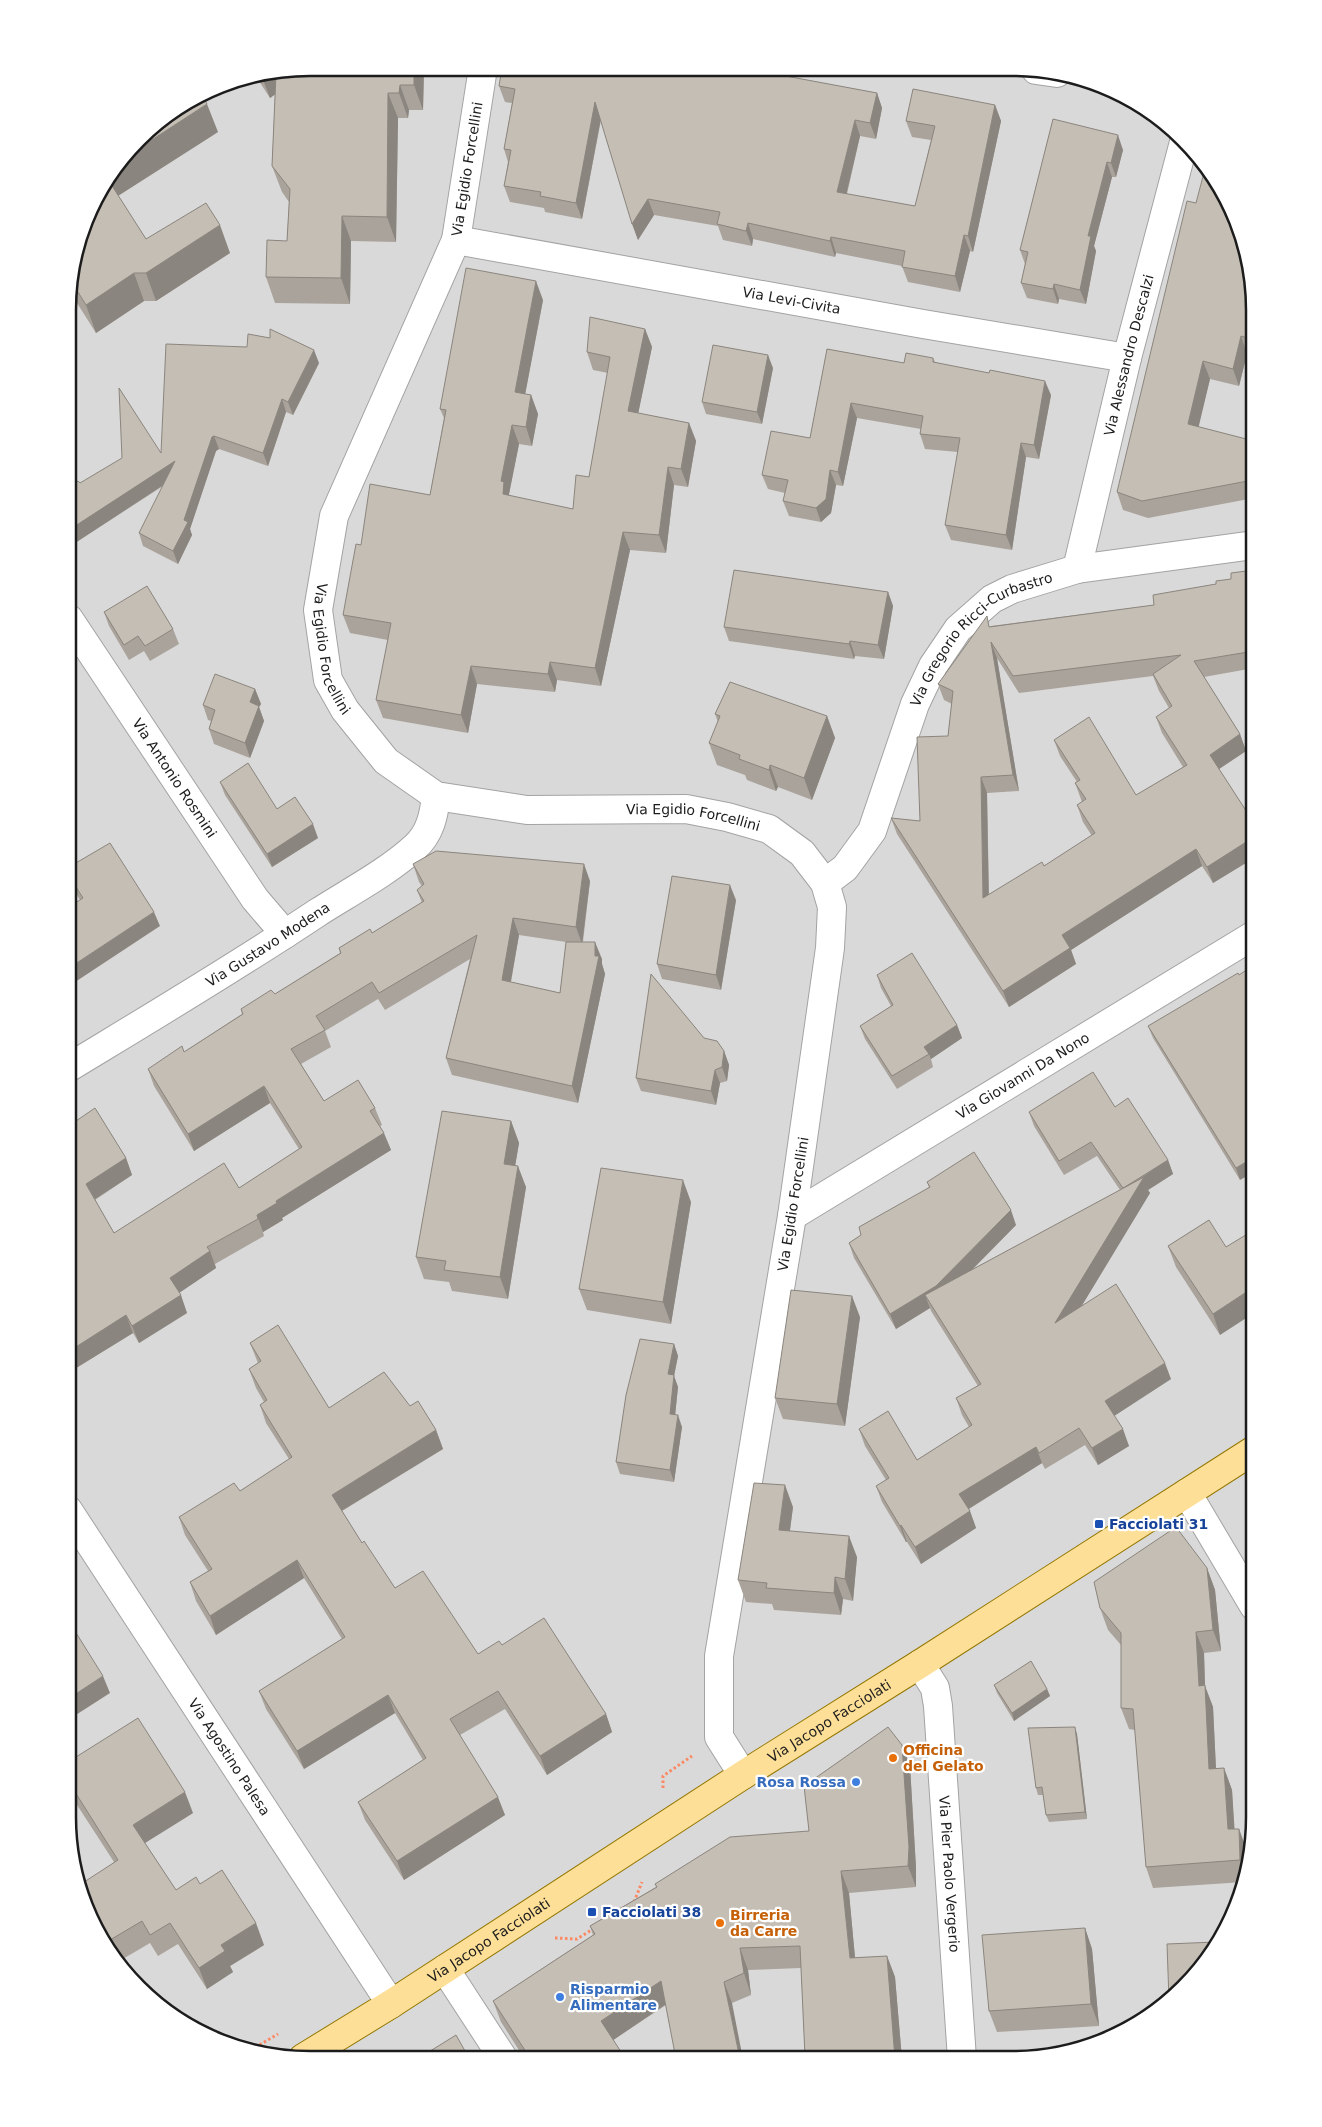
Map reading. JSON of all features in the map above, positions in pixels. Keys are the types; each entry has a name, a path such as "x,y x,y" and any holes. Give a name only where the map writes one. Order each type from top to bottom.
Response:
{"main road":[{"name":"Via Jacopo Facciolati","path":"314,2051 391,2004 742,1774 920,1664 1246,1455"}],"street":[{"name":"Via Egidio Forcellini","path":"482,76 456,240 389,396 334,516 318,610 328,680 345,710 386,761 436,796 527,810 686,809 727,817 769,829 802,853 824,883 832,907 830,948 792,1216 719,1656 719,1738 742,1774"},
{"name":"Via Alessandro Descalzi","path":"1077,569 1128,358 1182,150"},
{"name":"Via Levi-Civita","path":"456,240 923,324 1128,358"},
{"name":"Via Gregorio Ricci-Curbastro","path":"824,883 845,868 872,831 914,704 933,666 958,629 992,599 1012,589 1077,569 1246,546"},
{"name":"Via Antonio Rosmini","path":"76,630 255,899 285,934"},
{"name":"Via Gustavo Modena","path":"76,1063 285,934 397,861 416,846 431,823 434,816 436,796"},
{"name":"Via Giovanni Da Nono","path":"792,1216 1246,940"},
{"path":"1186,1494 1246,1593"},
{"name":"Via Agostino Palesa","path":"76,1529 391,2004"},
{"name":"Via Pier Paolo Vergerio","path":"920,1664 934,1688 938,1706 961,2051"},
{"path":"446,1968 499,2051"}],"shaded area":[{"path":"1012,76 1042,78 1072,84 1115,100 1142,116 1166,134 1188,156 1206,180 1228,221 1238,250 1244,280 1246,310 1246,1817 1244,1847 1238,1877 1222,1920 1206,1947 1188,1971 1166,1993 1142,2011 1101,2033 1072,2043 1042,2049 1012,2051 310,2051 280,2049 250,2043 207,2027 180,2011 156,1993 134,1971 116,1947 94,1906 84,1877 78,1847 76,1817 76,310 78,280 84,250 100,207 116,180 134,156 156,134 193,108 221,94 250,84 295,77"}],"building":[{"path":"310,76 414,76 414,85 400,85 399,93 388,93 387,217 342,216 341,278 266,277 267,240 287,241 290,189 272,166 276,79"},
{"path":"501,76 786,76 877,93 870,123 855,120 837,192 915,206 935,126 906,121 913,89 995,105 968,236 964,235 955,276 902,267 905,251 831,237 830,241 748,223 746,231 717,224 720,212 648,199 632,224 595,102 576,203 540,196 541,192 504,186 511,150 504,149 515,89 499,86"},
{"path":"205,101 207,104 147,143 180,116"},
{"path":"1053,119 1118,135 1111,163 1107,162 1088,236 1091,236 1080,290 1054,284 1053,289 1021,283 1028,252 1020,250"},
{"path":"1203,176 1222,207 1238,250 1244,280 1246,338 1241,336 1233,369 1203,361 1188,424 1246,439 1246,481 1142,501 1117,492 1187,201 1196,203"},
{"path":"112,186 146,239 206,203 220,225 146,273 134,273 86,305 77,291 84,250 100,207"},
{"path":"466,268 536,281 515,392 531,395 526,427 512,425 501,481 504,482 503,494 573,509 576,475 589,477 610,357 587,352 590,317 645,329 628,411 689,423 681,469 668,467 659,535 623,532 595,668 550,662 548,674 471,666 461,715 376,700 391,623 343,615 356,544 361,545 370,484 430,495 446,410 440,409"},
{"path":"270,329 314,350 288,402 282,399 263,453 214,436 212,437 184,520 188,522 173,551 139,533 175,461 76,525 76,482 78,481 80,483 122,458 119,388 161,453 166,344 247,347 248,334 270,338"},
{"path":"713,345 768,355 757,412 702,402"},
{"path":"827,349 904,363 906,353 933,358 933,362 989,373 990,370 1045,381 1034,445 1021,443 1006,535 945,525 960,438 920,434 923,416 851,403 838,472 830,470 826,499 816,508 783,501 788,480 762,475 771,431 810,438"},
{"path":"734,570 888,592 878,645 850,641 849,644 724,627"},
{"path":"1246,571 1246,652 1194,661 1240,734 1210,755 1246,811 1246,842 1207,867 1196,849 1062,935 1070,948 1003,991 891,818 920,821 917,737 948,736 953,691 938,684 987,616 989,627 1154,605 1153,595 1216,584 1216,581 1231,579 1231,573","holes":["991,642 1013,676 1181,655 1153,674 1172,706 1156,717 1187,765 1136,795 1089,717 1054,740 1080,780 1075,783 1086,799 1077,805 1095,833 1044,866 1042,862 983,898 981,777 1013,775"]},
{"path":"147,586 173,629 145,646 138,636 124,645 104,612"},
{"path":"215,674 255,689 250,702 259,706 245,743 209,729 215,710 203,705"},
{"path":"730,682 827,716 804,778 770,765 769,770 739,759 740,755 709,743 720,716 715,714"},
{"path":"248,763 277,809 295,797 313,824 267,854 220,782"},
{"path":"110,843 154,912 76,963 76,902 83,898 76,887 76,863"},
{"path":"436,851 584,864 576,927 513,918 502,980 560,993 566,942 595,942 595,956 599,956 572,1086 446,1058 477,935 379,993 372,982 316,1016 325,1030 291,1049 324,1101 358,1080 375,1108 370,1111 384,1133 276,1201 277,1203 257,1215 258,1219 207,1247 210,1251 170,1278 181,1295 132,1326 126,1315 76,1347 76,1121 95,1108 126,1158 86,1184 114,1233 224,1163 239,1188 302,1147 264,1086 188,1134 148,1069 182,1046 184,1052 243,1014 241,1009 271,990 275,994 341,953 339,948 370,929 372,933 424,901 417,890 424,884 413,864"},
{"path":"672,876 730,885 716,975 657,964"},
{"path":"912,953 957,1025 924,1047 929,1054 892,1076 860,1026 893,1005 877,975"},
{"path":"1246,970 1246,1162 1236,1168 1148,1026 1238,973 1239,975"},
{"path":"651,974 704,1038 717,1041 724,1051 722,1067 715,1070 711,1091 636,1078"},
{"path":"1093,1072 1115,1107 1128,1098 1168,1160 1123,1188 1091,1142 1059,1161 1029,1112"},
{"path":"442,1111 511,1121 504,1164 518,1166 500,1277 444,1270 446,1261 416,1257"},
{"path":"974,1152 1011,1210 936,1286 890,1314 849,1243 861,1235 859,1227 930,1187 927,1182"},
{"path":"601,1168 683,1180 663,1302 579,1289"},
{"path":"1144,1177 1055,1323 1116,1284 1165,1363 1105,1401 1123,1429 1092,1448 1079,1428 1039,1453 1036,1447 959,1494 970,1511 915,1547 876,1486 889,1478 859,1429 888,1411 917,1460 972,1425 956,1398 981,1384 925,1295"},
{"path":"1209,1220 1226,1247 1246,1235 1246,1292 1213,1314 1168,1246"},
{"path":"791,1290 852,1296 837,1404 775,1398"},
{"path":"278,1325 329,1408 384,1372 410,1406 418,1401 436,1430 332,1495 362,1543 364,1541 395,1588 423,1571 478,1654 499,1641 502,1645 544,1618 606,1714 540,1756 498,1691 450,1719 498,1797 397,1861 358,1802 426,1758 388,1695 297,1751 259,1691 345,1637 297,1560 210,1616 190,1582 212,1569 179,1517 234,1483 240,1491 292,1457 260,1405 267,1400 249,1369 261,1361 250,1343"},
{"path":"640,1339 674,1344 668,1374 674,1375 670,1414 678,1415 670,1470 616,1462 626,1395"},
{"path":"754,1483 785,1485 779,1530 849,1536 845,1579 835,1577 834,1593 766,1588 767,1583 738,1580"},
{"path":"1176,1527 1207,1568 1213,1630 1196,1632 1199,1686 1205,1685 1209,1769 1224,1768 1228,1829 1239,1829 1240,1860 1146,1867 1133,1709 1121,1708 1121,1633 1100,1608 1094,1582"},
{"path":"76,1633 103,1676 76,1694"},
{"path":"1031,1661 1047,1689 1012,1713 994,1685"},
{"path":"138,1718 185,1792 133,1825 176,1890 196,1877 200,1884 222,1870 256,1923 221,1945 225,1951 199,1968 170,1923 150,1935 142,1921 111,1939 100,1920 85,1881 118,1860 76,1794 76,1757"},
{"path":"888,1727 902,1745 909,1847 908,1866 841,1871 850,1958 887,1956 894,2051 805,2051 800,1946 740,1948 744,1973 724,1982 738,2051 674,2051 661,1981 601,2021 620,2051 525,2051 493,2001 595,1934 590,1926 657,1887 655,1884 730,1837 809,1831 804,1786"},
{"path":"1075,1727 1085,1812 1046,1815 1042,1787 1036,1788 1028,1728"},
{"path":"1085,1928 1091,2004 989,2011 982,1935"},
{"path":"1209,1942 1188,1971 1169,1990 1167,1944"},
{"path":"456,2035 465,2051 430,2051"}],"place":[{"name":"Facciolati 31","path":"1099,1524"},
{"name":"Officina del Gelato","path":"893,1758"},
{"name":"Rosa Rossa","path":"856,1782"},
{"name":"Facciolati 38","path":"592,1912"},
{"name":"Birreria da Carre","path":"720,1923"},
{"name":"Risparmio Alimentare","path":"560,1997"}]}
